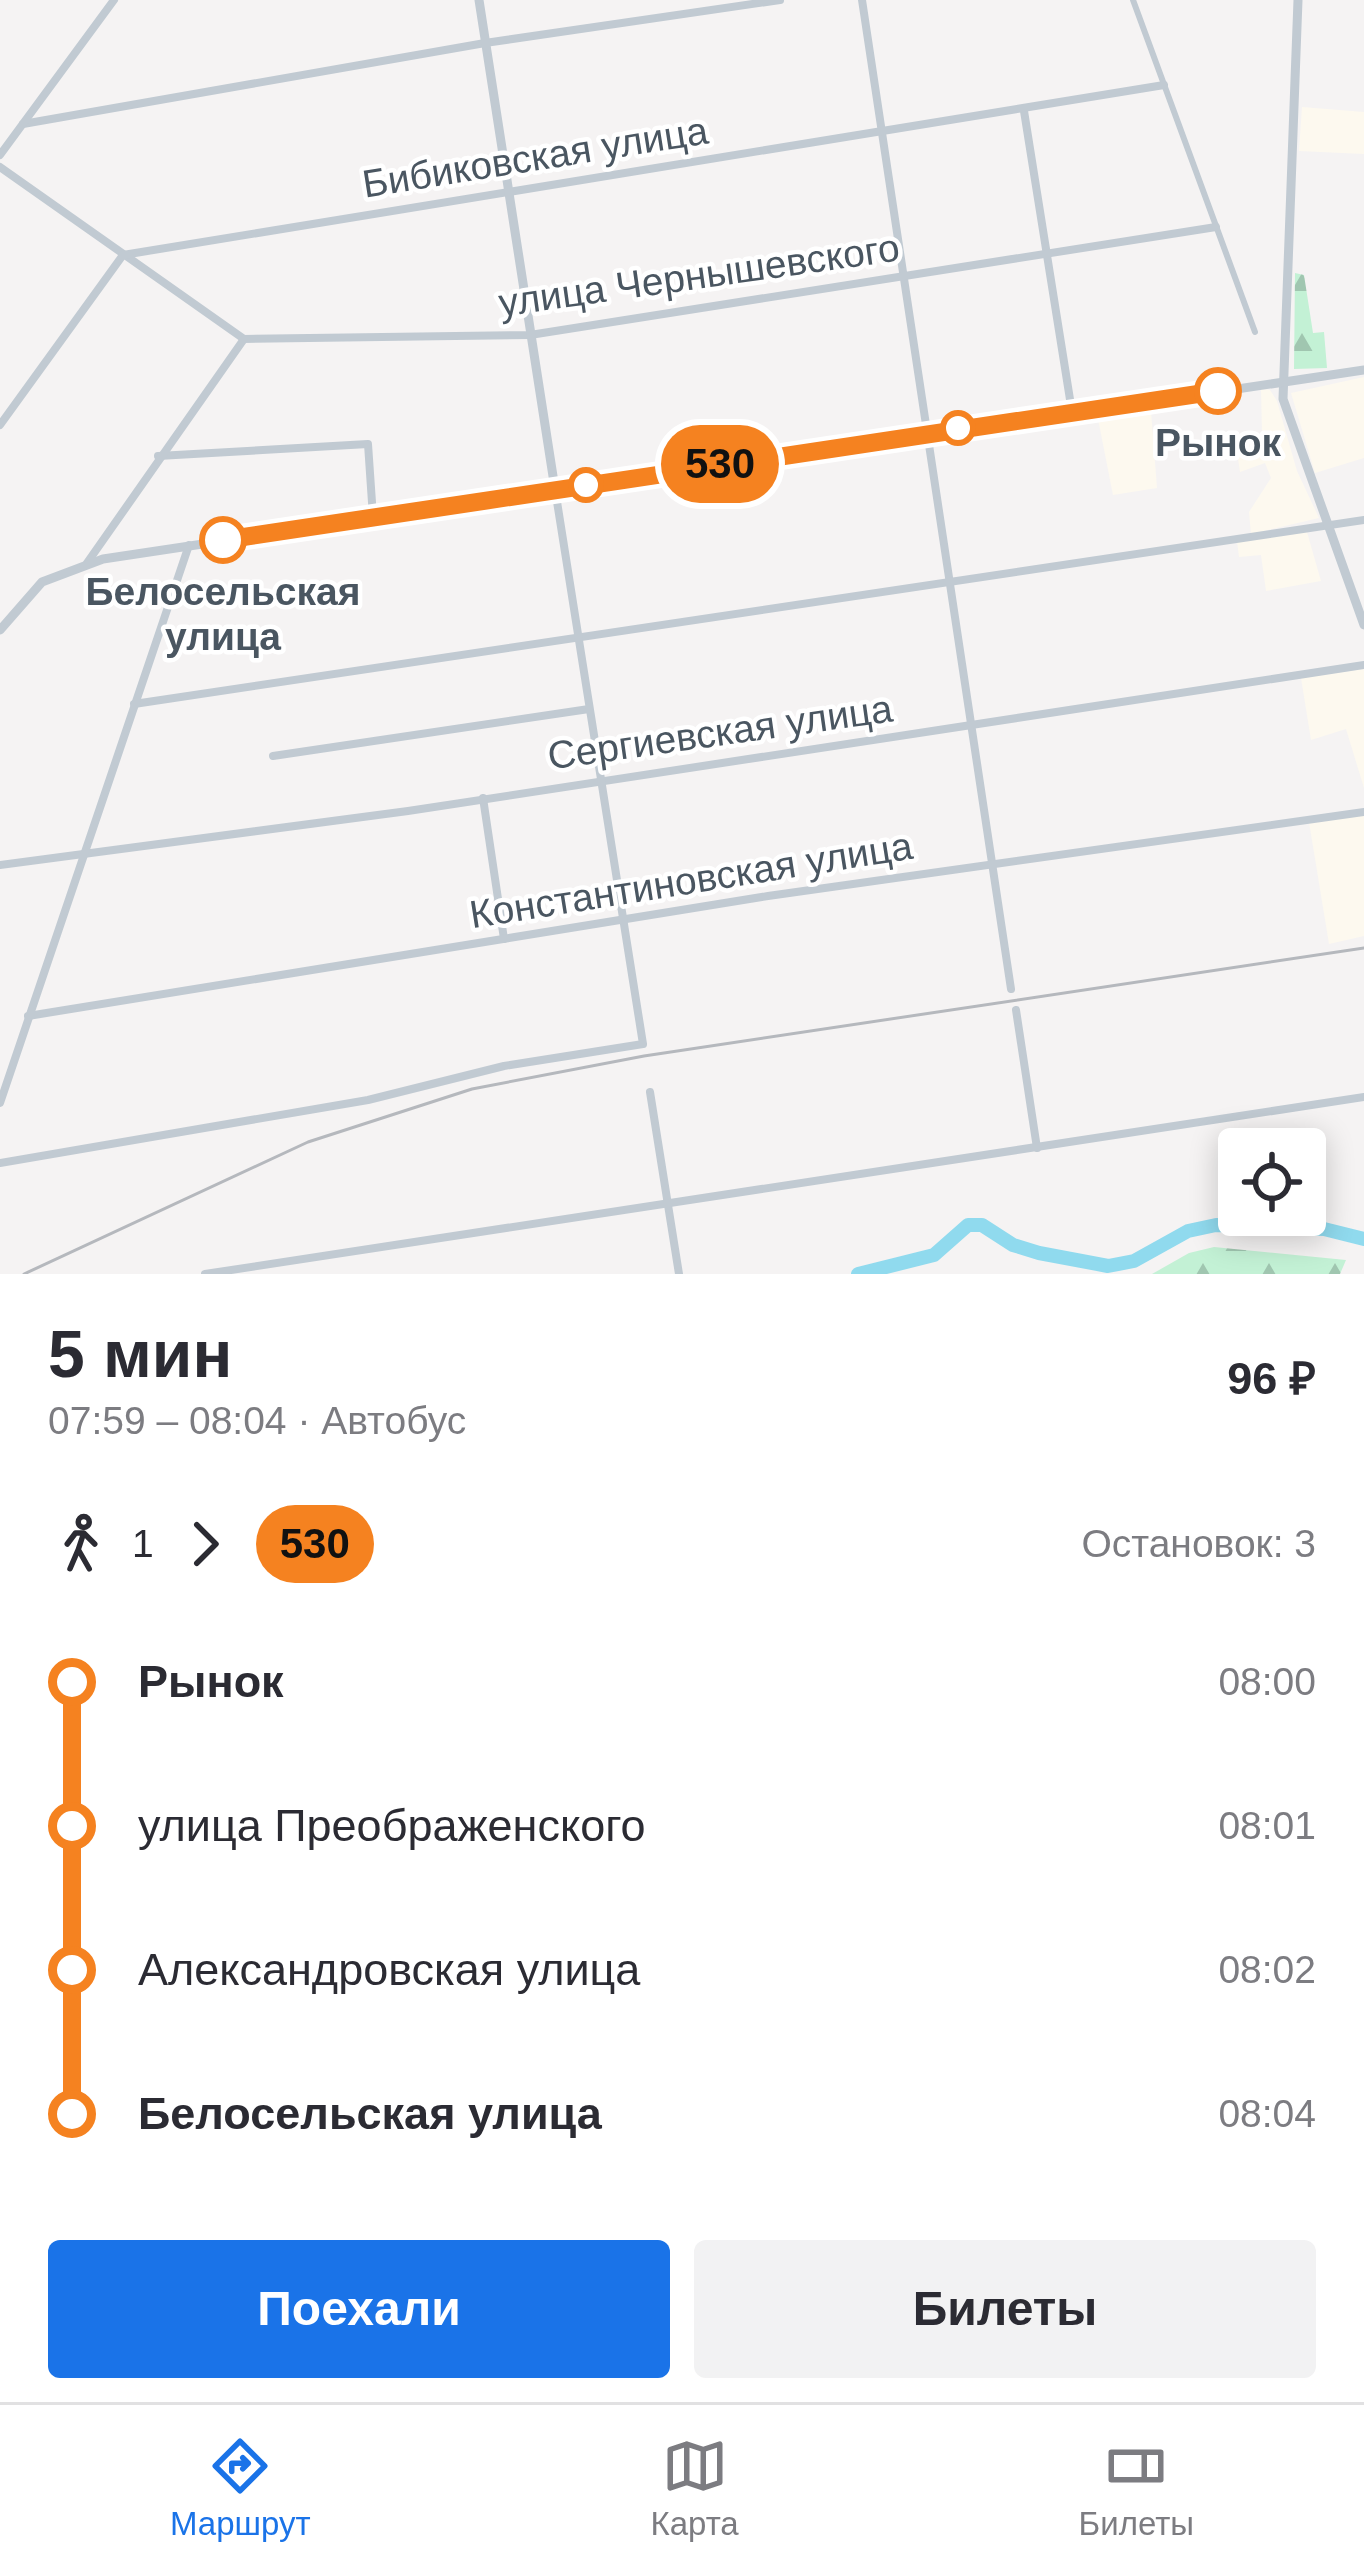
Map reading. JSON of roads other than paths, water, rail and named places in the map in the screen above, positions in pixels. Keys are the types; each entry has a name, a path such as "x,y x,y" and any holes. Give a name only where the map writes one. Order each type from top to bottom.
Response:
{"street":[{"path":"0,155 114,0"},
{"path":"0,1163 368,1100 460,1075 644,1044 479,0"},
{"path":"22,124 485,43 780,0"},
{"path":"862,0 1011,989"},
{"path":"1132,0 1255,332"},
{"path":"1298,0 1283,383 1287,413 1364,625"},
{"name":"Бибиковская улица","path":"123,255 1164,85"},
{"path":"1024,110 1072,412"},
{"path":"0,167 244,340 87,563"},
{"name":"улица Чернышевского","path":"244,340 530,335 1216,227"},
{"path":"0,424 123,255"},
{"path":"0,630 42,582 87,563 926,432 1364,370"},
{"path":"158,456 368,444 373,517"},
{"path":"134,704 1364,520"},
{"path":"0,1103 189,545"},
{"name":"Сергиевская улица","path":"0,866 1364,665"},
{"path":"273,756 589,709"},
{"path":"483,798 504,939"},
{"name":"Константиновская улица","path":"28,1016 504,939 1364,812"},
{"path":"1016,1010 1037,1148"},
{"path":"650,1093 680,1274"},
{"path":"205,1274 1364,1097"},
{"path":"668,1274 677,1263"}],"waterway":[{"path":"858,1274 934,1255 968,1225 982,1225 1013,1245 1039,1253 1108,1266 1134,1261 1188,1231 1216,1225 1324,1229 1364,1239"}],"railway":[{"path":"24,1274 308,1142 472,1089 644,1056 1364,948"}],"place":[{"name":"Рынок","path":"1218,391"},
{"name":"Белосельская улица","path":"223,540"}]}
